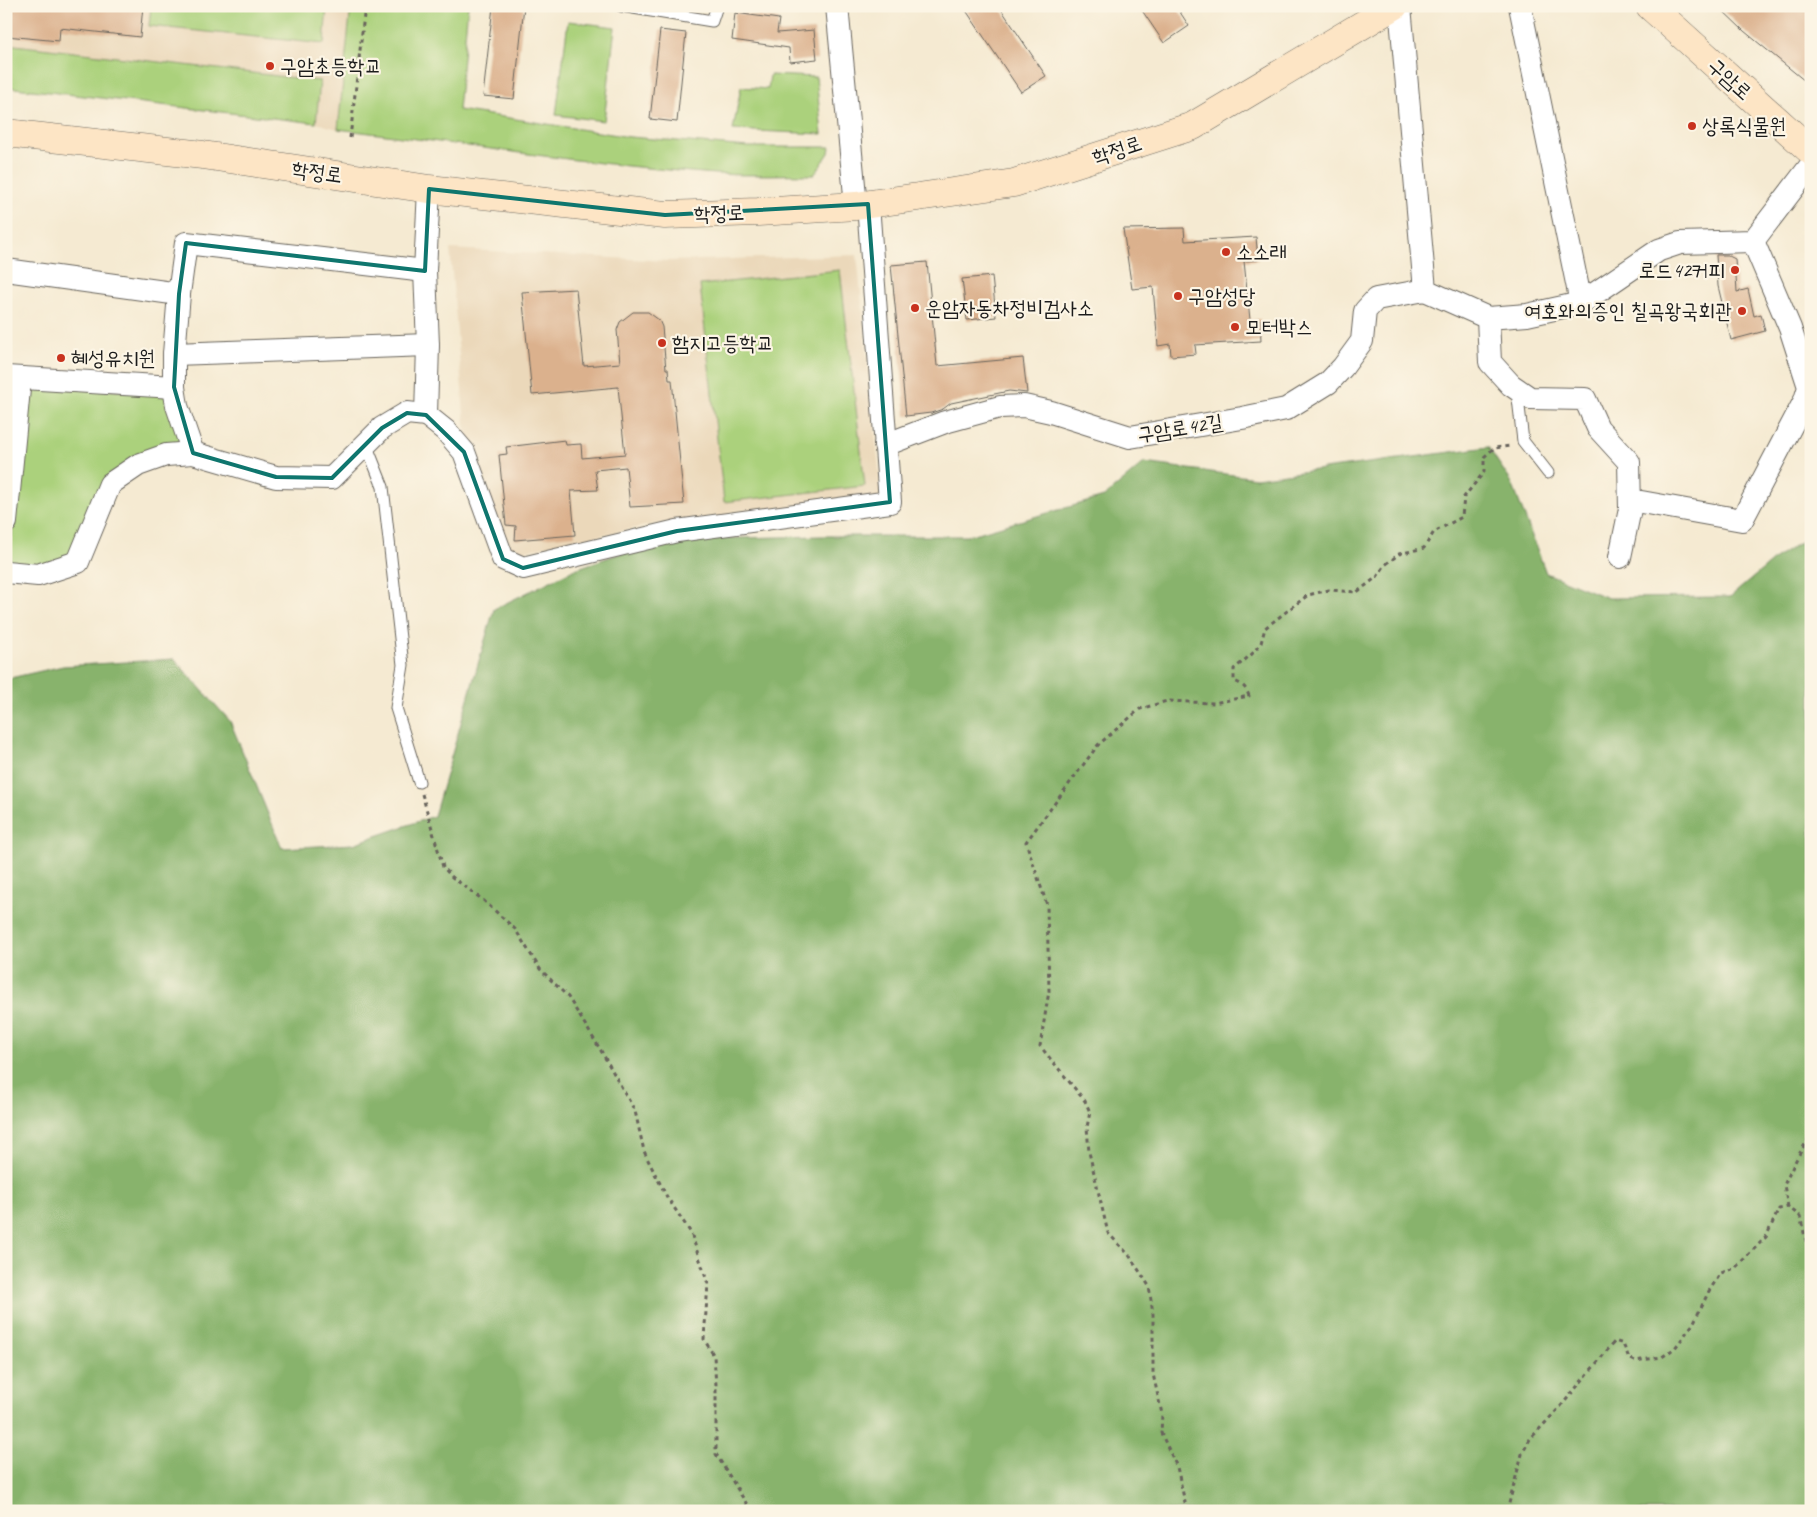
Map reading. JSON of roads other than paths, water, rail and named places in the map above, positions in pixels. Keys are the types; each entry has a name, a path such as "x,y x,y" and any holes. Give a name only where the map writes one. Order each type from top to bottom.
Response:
{"main road":[{"name":"학정로","path":"6,133 203,155 429,189 666,215 758,212 862,205 1014,183 1193,126 1394,6"},
{"name":"구암로","path":"1650,6 1811,151"}],"street":[{"path":"6,572 38,575 78,562 110,484 138,464 166,454 193,453 276,477 332,478 382,428 407,413 426,415 446,431 464,452 503,559 523,568 677,531 890,502 862,205 837,6"},
{"path":"1400,6 1425,290 1488,318 1527,315 1581,303 1659,250 1680,243 1753,242"},
{"path":"1520,6 1581,303"},
{"path":"1753,242 1811,165"},
{"path":"426,415 428,345 424,271 429,189"},
{"path":"1630,500 1742,520 1805,400 1809,387 1790,328 1753,242"},
{"path":"193,453 177,406 174,387 174,354 179,294 186,243 424,271"},
{"path":"6,270 179,294"},
{"name":"구암로42길","path":"885,445 945,422 1000,407 1024,406 1051,412 1130,437 1286,409 1328,383 1343,367 1362,341 1365,311 1376,299 1425,290"},
{"path":"1488,318 1490,362 1517,390 1530,398 1585,399 1598,428 1629,462 1630,509 1620,557"},
{"path":"174,354 428,345"},
{"path":"6,522 13,378 174,387"}],"lane":[{"path":"621,6 712,21 717,6"},
{"path":"1517,390 1523,441 1548,473"},
{"path":"366,444 383,487 403,665 396,708 419,782"}],"place":[{"name":"구암초등학교","path":"270,66"},
{"name":"상록식물원","path":"1692,126"},
{"name":"소소래","path":"1226,252"},
{"name":"로드42커피","path":"1735,270"},
{"name":"구암성당","path":"1178,296"},
{"name":"운암자동차정비검사소","path":"915,308"},
{"name":"여호와의증인 칠곡왕국회관","path":"1742,311"},
{"name":"모터박스","path":"1235,327"},
{"name":"함지고등학교","path":"662,343"},
{"name":"혜성유치원","path":"61,358"}]}
